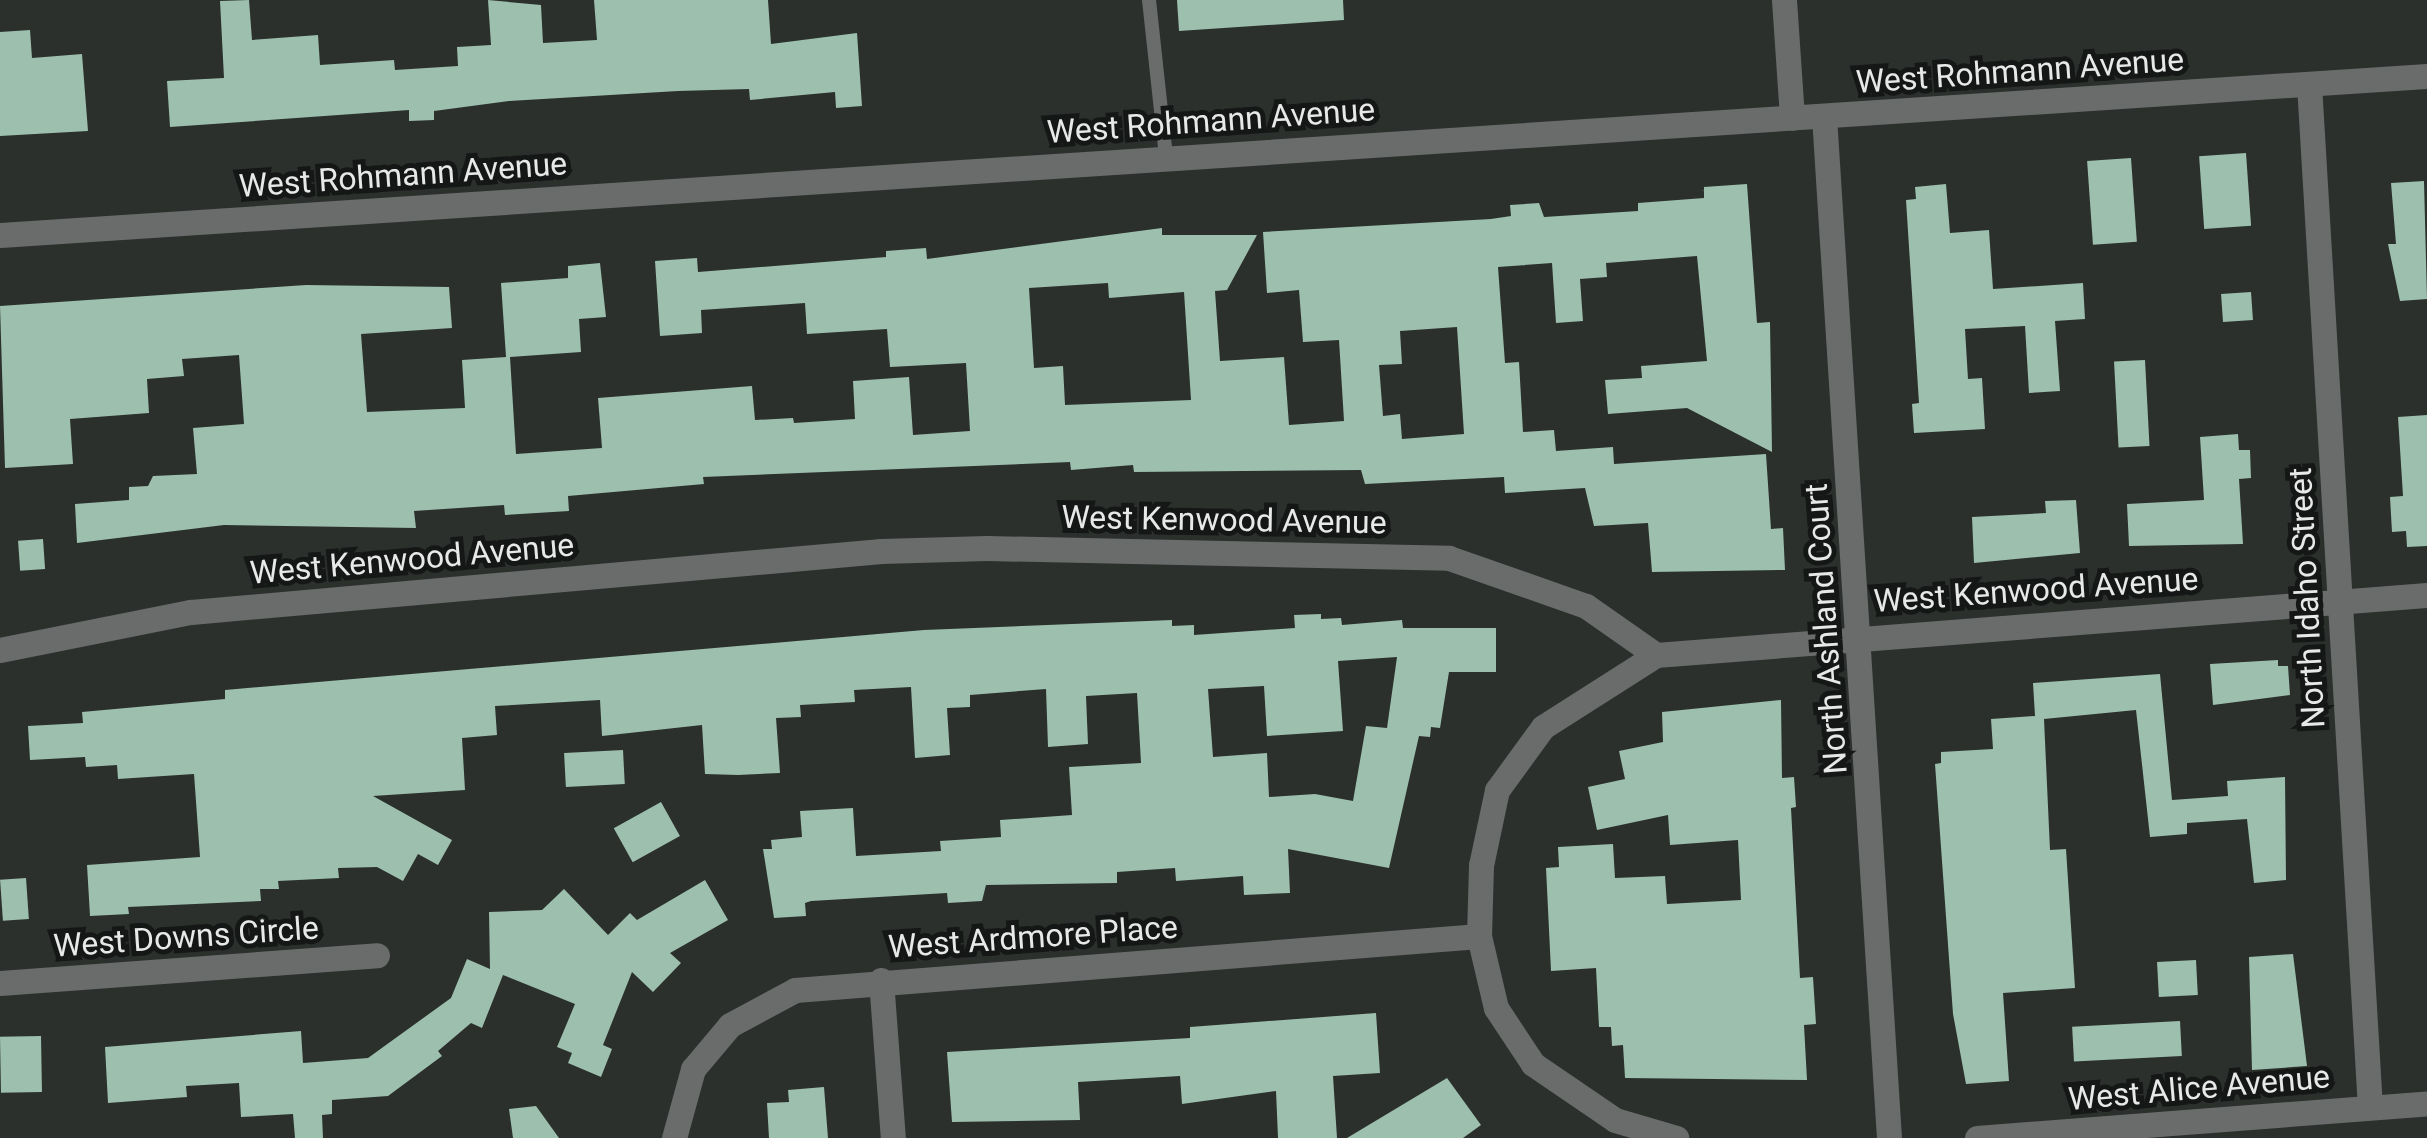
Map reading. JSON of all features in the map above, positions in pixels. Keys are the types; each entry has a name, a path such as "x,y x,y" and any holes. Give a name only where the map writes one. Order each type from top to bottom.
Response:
{"street":[{"path":"1784,0 1792,118"},
{"name":"West Rohmann Avenue","path":"0,235 2427,76"},
{"name":"North Idaho Street","path":"2309,84 2370,1107"},
{"name":"North Ashland Court","path":"1824,116 1889,1138"},
{"name":"West Kenwood Avenue","path":"0,650 190,612 882,551 987,548 1449,558 1586,606 1656,655 1860,635 2427,596"},
{"path":"1656,655 1543,727 1497,790 1481,865 1479,936 1496,1008 1533,1064 1616,1120 1676,1138"},
{"name":"West Ardmore Place","path":"674,1138 693,1069 730,1025 794,990 881,980 1479,936"},
{"name":"West Downs Circle","path":"0,983 376,955"},
{"path":"881,980 893,1138"},
{"name":"West Alice Avenue","path":"1977,1138 2427,1103"}],"lane":[{"path":"1149,0 1166,156"}],"building":[{"path":"249,0 252,40 318,35 320,65 394,60 395,70 458,66 457,47 491,45 488,0 541,5 543,43 597,40 594,0 768,0 771,44 857,33 862,106 836,108 835,92 750,100 749,89 678,91 509,101 434,111 434,120 409,121 409,110 170,127 167,81 224,78 220,1"},
{"path":"1177,0 1343,0 1344,20 1179,31"},
{"path":"30,30 32,58 82,54 88,131 0,136 0,32"},
{"path":"2246,153 2251,226 2204,229 2199,156"},
{"path":"2131,158 2137,242 2093,245 2087,161"},
{"path":"2424,181 2427,299 2400,301 2388,244 2396,244 2391,183"},
{"path":"1747,184 1757,323 1770,322 1772,452 1687,408 1608,414 1605,380 1642,378 1641,366 1707,361 1697,256 1606,263 1607,277 1580,279 1583,321 1556,323 1552,263 1498,267 1505,363 1519,362 1523,432 1554,430 1556,451 1613,447 1614,464 1766,454 1771,529 1783,528 1785,570 1652,572 1648,523 1594,526 1585,488 1505,493 1504,477 1365,484 1361,470 1134,472 1133,465 1071,470 1070,462 703,477 704,484 568,496 569,511 505,515 504,505 414,511 416,528 224,525 77,543 75,504 129,500 129,487 148,486 153,476 197,474 193,428 244,424 239,355 182,359 184,376 147,379 149,413 70,419 73,464 5,468 0,306 306,285 449,287 452,328 361,334 367,412 465,408 462,360 506,357 501,283 568,278 568,266 600,263 606,317 579,319 581,352 510,357 516,454 602,448 598,398 752,386 755,420 793,418 794,423 855,419 853,381 909,377 913,435 970,431 966,363 890,367 887,329 807,334 805,303 701,310 702,333 660,336 655,261 697,258 698,272 886,257 886,251 926,248 927,259 1162,228 1162,235 1257,235 1227,290 1215,291 1220,361 1284,357 1289,425 1344,421 1339,340 1303,342 1299,290 1267,293 1263,232 1491,219 1511,216 1510,205 1539,203 1544,217 1638,211 1638,203 1704,198 1704,187","holes":["1108,283 1109,298 1184,292 1191,400 1065,405 1063,366 1034,368 1029,288","1457,327 1464,434 1402,439 1400,414 1383,416 1379,365 1402,364 1400,331"]},
{"path":"1946,184 1950,233 1989,230 1993,289 2083,283 2085,319 2055,321 2060,391 2029,393 2025,326 1965,329 1968,379 1982,378 1985,429 1914,433 1912,404 1919,403 1906,200 1916,199 1915,187"},
{"path":"2251,292 2253,320 2223,322 2221,294"},
{"path":"2145,360 2150,446 2119,448 2114,362"},
{"path":"2427,415 2427,546 2407,547 2406,531 2392,532 2390,497 2403,496 2398,417"},
{"path":"2238,434 2239,450 2250,450 2251,478 2239,479 2243,544 2129,546 2127,504 2204,500 2200,437"},
{"path":"2076,500 2080,553 1974,563 1972,517 2046,513 2045,501"},
{"path":"43,539 45,569 20,571 18,541"},
{"path":"1294,615 1341,618 1342,625 1402,620 1403,628 1496,628 1496,672 1449,672 1440,728 1431,727 1430,737 1419,736 1389,868 1288,849 1290,893 1244,895 1243,876 1176,881 1175,868 1117,872 1117,883 986,885 982,901 948,903 947,893 811,901 805,903 806,916 774,918 763,849 772,849 771,840 802,837 800,811 853,808 856,856 941,851 940,841 1001,837 1000,820 1072,815 1069,767 1141,763 1137,693 1086,696 1088,744 1048,747 1046,689 970,695 970,707 947,708 950,755 915,758 911,687 854,690 855,702 800,705 801,717 776,718 780,773 738,775 705,774 702,725 602,736 600,700 495,706 497,735 462,738 465,790 373,796 452,840 438,865 418,854 403,881 377,867 338,868 339,878 278,881 279,889 260,889 261,901 128,907 129,914 90,916 87,865 200,857 194,774 118,779 117,765 86,767 85,757 30,760 28,726 83,723 82,712 225,699 225,690 924,630 1172,620 1172,626 1194,625 1194,635 1295,628","holes":["1397,657 1387,728 1366,726 1353,801 1315,794 1269,797 1267,753 1213,757 1208,689 1264,686 1267,736 1343,731 1338,661"]},
{"path":"2278,660 2278,666 2288,666 2290,695 2213,705 2210,664"},
{"path":"2160,674 2172,800 2228,796 2227,781 2285,777 2286,880 2254,883 2247,819 2187,823 2187,834 2150,837 2136,710 2044,719 2050,850 2066,849 2075,988 2003,993 2009,1081 1966,1084 1953,1014 1935,764 1941,763 1941,752 1993,749 1991,719 2035,716 2033,683"},
{"path":"1781,700 1782,778 1794,777 1796,807 1791,808 1800,978 1813,977 1816,1024 1804,1025 1807,1080 1625,1078 1623,1045 1612,1046 1611,1027 1599,1027 1596,968 1551,971 1546,868 1559,867 1558,847 1613,844 1615,878 1665,876 1667,904 1741,900 1738,840 1670,845 1668,815 1597,830 1588,787 1625,779 1619,751 1663,742 1662,712"},
{"path":"623,750 625,784 566,787 564,753"},
{"path":"661,802 680,836 633,862 614,828"},
{"path":"26,878 29,919 3,921 0,880"},
{"path":"705,880 728,920 670,953 681,963 653,992 632,972 603,1045 612,1049 601,1077 568,1063 572,1053 557,1047 575,1004 503,975 482,1028 471,1023 438,1051 442,1056 388,1096 332,1100 332,1114 322,1115 323,1138 295,1138 293,1114 241,1117 239,1083 186,1086 187,1097 108,1103 105,1047 301,1031 303,1063 368,1058 451,998 467,959 490,969 489,912 542,910 564,889 608,935 630,913 637,920"},
{"path":"2293,954 2307,1066 2252,1070 2249,957"},
{"path":"2196,960 2198,995 2159,997 2157,962"},
{"path":"1376,1013 1380,1073 1333,1076 1337,1138 1278,1138 1276,1091 1182,1104 1180,1076 1078,1082 1080,1120 952,1122 947,1052 1190,1038 1190,1027"},
{"path":"2180,1021 2182,1056 2074,1062 2072,1027"},
{"path":"41,1036 42,1092 1,1093 0,1037"},
{"path":"1447,1078 1481,1125 1463,1138 1347,1138"},
{"path":"824,1087 828,1138 769,1138 767,1103 789,1102 788,1090"},
{"path":"536,1106 559,1138 513,1138 509,1109"}]}
